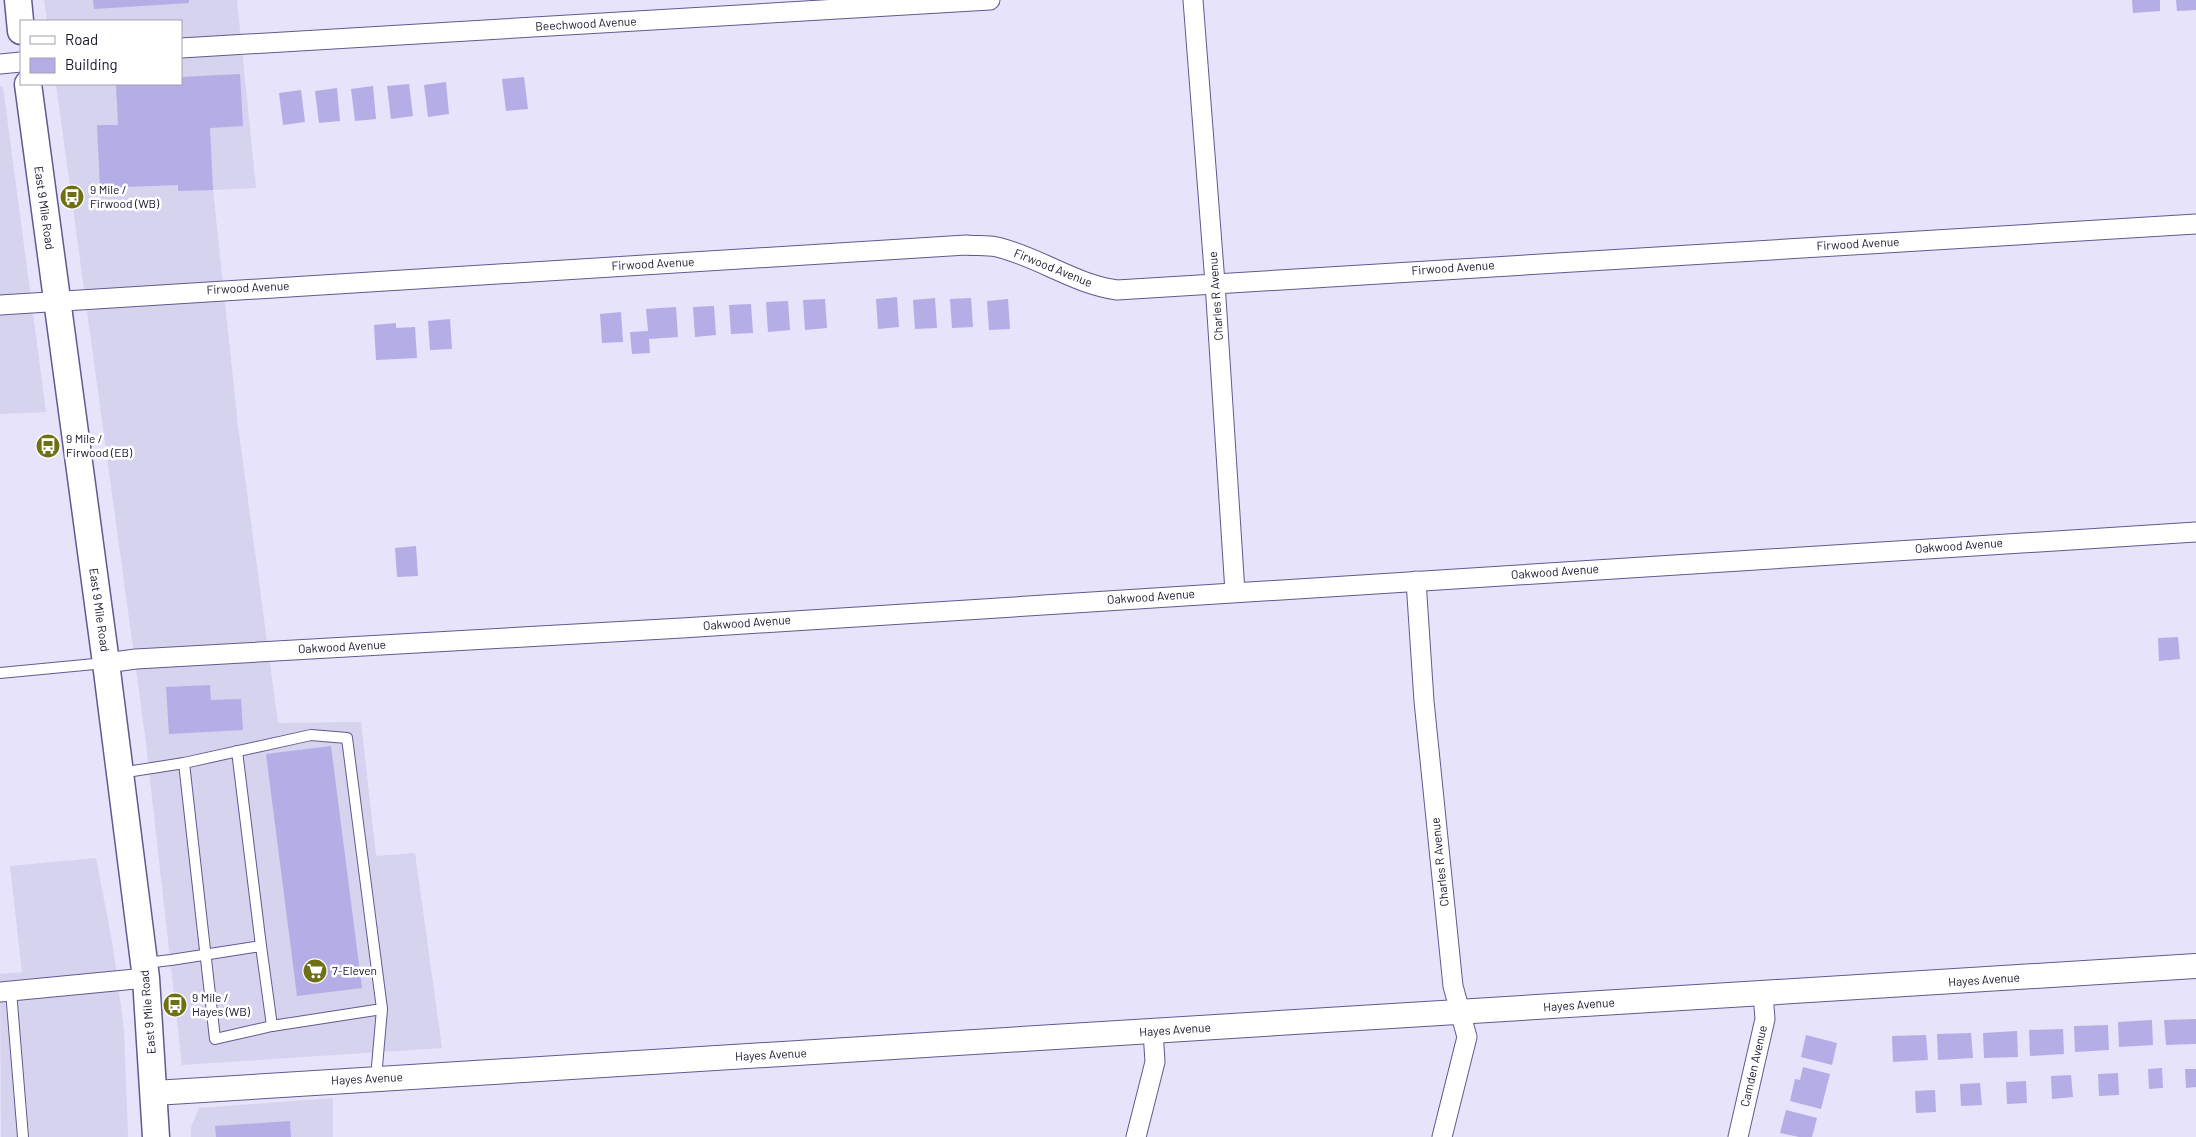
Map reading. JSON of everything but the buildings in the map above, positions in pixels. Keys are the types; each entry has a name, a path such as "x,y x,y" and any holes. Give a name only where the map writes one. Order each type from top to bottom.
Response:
{"main road":[{"path":"18,0 20,21"},
{"name":"East 9 Mile Road","path":"28,85 106,663 145,970 156,1137"}],"street":[{"name":"Beechwood Avenue","path":"182,48 990,0"},
{"name":"Charles R Avenue","path":"1193,0 1215,283 1235,592"},
{"path":"0,64 20,62"},
{"name":"Firwood Avenue","path":"0,305 966,246 995,246 1074,278 1102,288 1117,290 2196,224"},
{"name":"Oakwood Avenue","path":"106,663 146,658 672,628 2196,532"},
{"name":"Charles R Avenue","path":"1416,581 1424,700 1452,986 1467,1037 1442,1137"},
{"name":"Hayes Avenue","path":"154,1093 2196,966"},
{"path":"6,991 145,970"},
{"name":"Camden Avenue","path":"1738,1137 1765,1018 1763,994"},
{"path":"1136,1137 1155,1062 1153,1031"}],"lane":[{"path":"0,673 106,663"},
{"path":"120,774 184,763 311,735 347,738 382,1009 376,1078"},
{"path":"237,751 272,1026"},
{"path":"184,763 207,954 215,1039 272,1026 382,1009"},
{"path":"145,970 207,954 261,946"},
{"path":"6,991 23,1137"}],"shaded area":[{"path":"44,0 237,0 256,188 213,190 238,426 278,723 361,722 376,856 415,853 442,1048 182,1065 145,735 56,85 182,85 182,20 47,20"},
{"path":"0,86 3,87 46,412 0,414"},
{"path":"96,858 113,947 124,1031 128,1137 1,1137 0,974 22,972 10,866"},
{"path":"333,1098 333,1137 191,1137 191,1127 199,1108"}],"place":[{"name":"9 Mile / Firwood (WB)","path":"72,197"},
{"name":"9 Mile / Firwood (EB)","path":"48,446"},
{"name":"7-Eleven","path":"315,971"},
{"name":"9 Mile / Hayes (WB)","path":"175,1005"}]}
